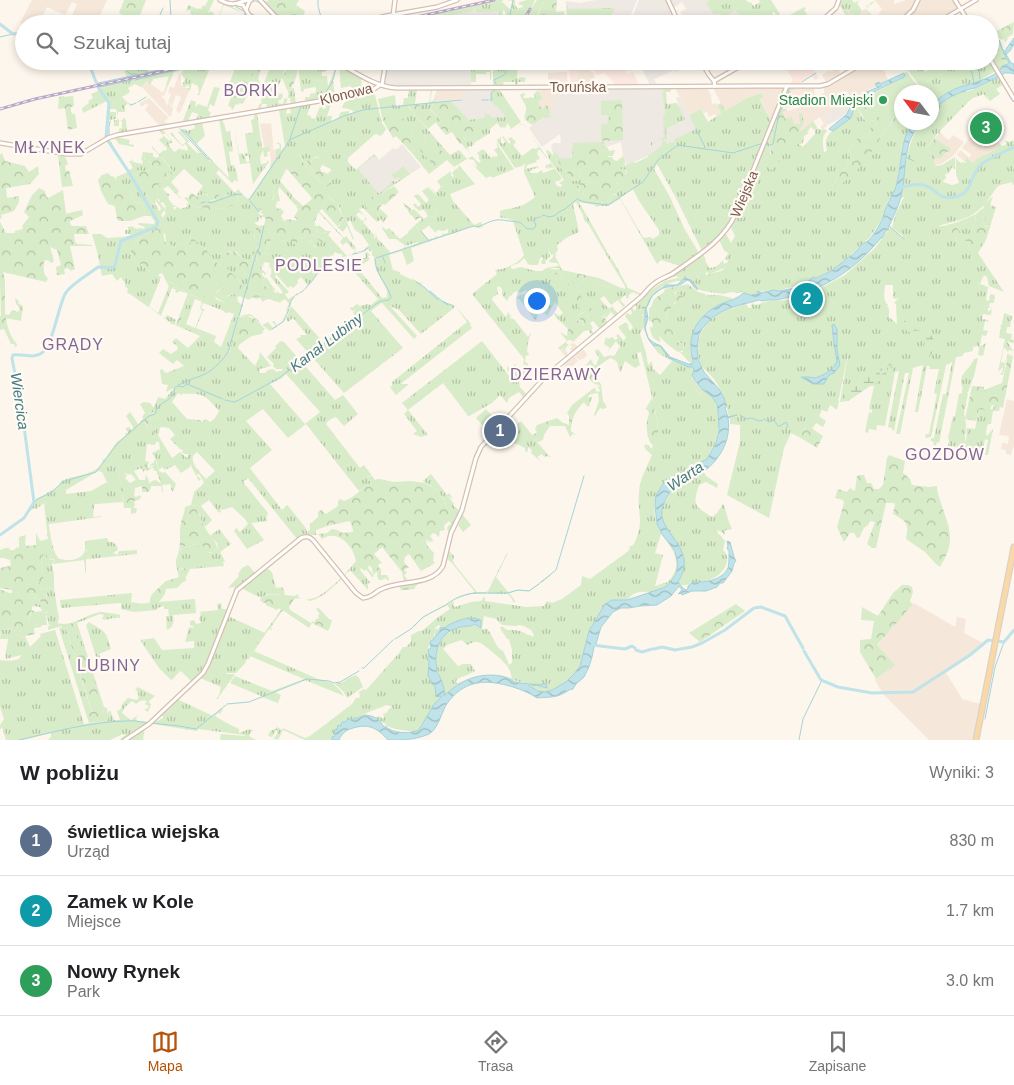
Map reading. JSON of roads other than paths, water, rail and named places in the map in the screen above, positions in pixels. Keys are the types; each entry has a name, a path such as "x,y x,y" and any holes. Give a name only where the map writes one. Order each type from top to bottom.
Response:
{"main road":[{"path":"976,740 1014,547"}],"street":[{"path":"220,0 230,4 246,3 246,11 249,15"},
{"path":"393,15 395,0"},
{"path":"402,15 437,7 457,0"},
{"path":"668,0 675,15"},
{"path":"828,15 836,8 839,0"},
{"path":"908,15 914,10 918,0"},
{"path":"955,0 965,15"},
{"path":"951,15 976,0"},
{"path":"260,1 275,15"},
{"name":"Toruńska","path":"352,70 381,85 395,88 818,87 852,70"},
{"path":"381,85 384,70"},
{"path":"707,70 715,86"},
{"path":"714,81 733,70"},
{"path":"997,70 1014,99"},
{"name":"Klonowa","path":"0,143 67,154 81,154 107,138 122,134 311,103 372,91 381,85"},
{"name":"Wiejska","path":"125,740 149,724 203,673 238,590 267,564 301,538 310,537 356,594 362,598 370,597 383,588 424,579 438,573 443,566 450,532 462,510 476,458 481,447 546,376 643,295 653,284 671,274 721,237 730,225 743,197 787,86"}],"water":[{"path":"1014,38 1014,44 1006,54 1011,63 1014,64 1014,74 1004,73 1000,78 998,77 975,88 956,94 939,105 939,99 946,94 989,77 995,74 1002,66 1008,64 1009,62 1004,55 999,40 1003,50 1006,52"},
{"path":"904,73 904,77 865,98 854,108 851,118 833,131 829,129 847,114 856,99 866,92 881,86 877,87 875,84 879,82 880,84"},
{"path":"908,130 916,130 909,144 901,197 889,229 866,255 842,274 813,291 793,298 759,300 721,312 706,324 699,335 698,359 704,372 719,389 724,398 728,417 737,415 728,418 729,428 725,445 716,460 703,473 673,488 664,503 662,515 664,524 681,549 684,559 684,570 678,582 683,588 686,590 693,582 713,580 726,572 729,562 727,541 730,542 736,561 732,571 723,583 706,591 692,591 682,595 681,593 678,594 682,590 679,586 671,596 657,605 621,608 613,612 601,627 589,667 584,677 573,689 559,695 537,698 523,690 503,684 476,683 460,690 453,696 446,705 435,729 424,736 414,739 388,740 377,730 364,726 348,730 339,740 332,740 332,737 335,736 334,730 337,730 338,725 341,726 342,722 348,719 365,715 374,717 384,727 392,731 406,733 419,730 434,704 442,696 436,697 435,686 431,683 428,676 429,661 427,660 429,656 428,650 431,648 430,642 438,634 440,627 444,628 452,623 472,618 481,620 481,628 475,624 460,627 448,632 440,641 436,655 436,670 441,679 444,696 464,681 479,676 495,675 515,682 531,684 529,686 538,691 545,692 566,682 580,666 589,631 605,604 612,600 627,600 663,588 669,584 676,574 678,565 675,551 657,524 656,495 663,484 672,477 707,459 716,443 719,431 718,410 717,404 712,397 694,379 692,375 693,367 688,367 669,358 660,346 653,345 648,338 661,346 670,357 691,365 690,363 692,364 693,362 691,353 692,336 699,321 711,310 743,293 751,295 758,294 757,292 759,291 760,293 796,288 805,284 813,277 816,278 841,264 862,244 869,240 878,227 897,183"},
{"path":"685,278 691,280 698,290 687,280 678,285 660,290 666,285 677,285"},
{"path":"646,308 648,318 645,328 645,311"},
{"path":"834,324 837,329 837,350 840,365 834,373 829,375 824,384 813,384 801,377 815,378 822,376 837,362 833,339 832,325"},
{"path":"531,684 546,684 547,688 533,686"}],"waterway":[{"path":"170,0 171,15"},
{"path":"318,0 320,15"},
{"path":"447,5 460,0"},
{"path":"510,15 513,0"},
{"path":"251,1 261,3"},
{"path":"236,7 244,11"},
{"path":"160,15 163,8"},
{"path":"401,15 419,12"},
{"name":"Wiercica","path":"0,24 15,34"},
{"path":"0,37 13,34"},
{"name":"Wiercica","path":"91,70 98,84"},
{"path":"98,83 146,73 147,70"},
{"path":"146,73 160,70"},
{"path":"135,80 177,70"},
{"path":"334,76 336,70"},
{"path":"496,84 494,80 505,74 507,70"},
{"path":"971,70 973,77"},
{"path":"979,70 980,79"},
{"path":"127,71 130,74 137,74"},
{"name":"Kanał Lubiny","path":"802,82 816,73"},
{"path":"322,97 334,77"},
{"name":"Warta","path":"973,78 974,85"},
{"path":"99,87 132,80"},
{"name":"Wiercica","path":"0,535 24,518 34,502 13,355 36,356 43,352 50,341 62,300 67,291 98,267 113,268 121,241 156,227 158,222 106,138 109,103 98,87"},
{"path":"490,100 492,100 491,93 496,89"},
{"name":"Kanał Lubiny","path":"765,144 773,144 779,114 788,96 789,89"},
{"path":"138,102 146,97"},
{"path":"380,108 461,100"},
{"path":"482,100 488,100"},
{"path":"131,105 136,103"},
{"path":"289,108 301,106"},
{"path":"289,142 301,106"},
{"path":"279,109 285,108"},
{"path":"289,140 344,116 363,110 379,108"},
{"path":"258,113 268,111"},
{"name":"Wiercica","path":"109,127 110,121"},
{"name":"Wiercica","path":"109,128 109,135"},
{"path":"180,129 190,140"},
{"path":"696,129 704,148"},
{"path":"182,130 186,133"},
{"path":"187,134 194,142"},
{"path":"190,140 201,152"},
{"path":"195,143 207,156"},
{"path":"249,200 288,143"},
{"name":"Kanał Lubiny","path":"577,199 584,202 608,205 643,182 658,160 678,145 733,153 763,143"},
{"path":"899,188 920,184 928,186 946,198 958,196 967,190 976,171 983,163 1014,147"},
{"path":"202,153 209,160"},
{"path":"208,157 212,161"},
{"path":"907,158 914,161"},
{"path":"208,202 211,203 233,195 242,194"},
{"name":"Kanał Lubiny","path":"542,216 554,216 576,200"},
{"path":"250,201 259,212"},
{"path":"201,203 205,202"},
{"name":"Kanał Lubiny","path":"471,227 478,227 500,220 519,222 527,229 533,229 536,226 534,220 540,217"},
{"path":"889,225 904,239"},
{"path":"239,316 264,226"},
{"name":"Kanał Lubiny","path":"450,234 470,227"},
{"path":"421,231 428,240"},
{"name":"Kanał Lubiny","path":"376,258 449,234"},
{"path":"364,251 368,248"},
{"path":"353,254 358,253"},
{"path":"383,257 385,263"},
{"name":"Kanał Lubiny","path":"225,400 237,401 279,378 376,304 389,300 391,297 379,274 375,259"},
{"path":"416,282 438,300"},
{"path":"305,289 310,283"},
{"path":"300,293 304,290"},
{"path":"430,291 436,296"},
{"path":"291,301 294,297"},
{"path":"437,297 441,300"},
{"path":"442,301 448,304"},
{"path":"289,307 291,302"},
{"path":"443,302 448,305"},
{"path":"449,304 454,306"},
{"path":"287,314 289,309"},
{"path":"176,387 208,372 221,361 228,352 238,317"},
{"path":"278,325 285,318"},
{"path":"272,329 277,326"},
{"name":"Kanał Lubiny","path":"178,386 183,387 187,384 223,399"},
{"name":"Kanał Lubiny","path":"145,419 155,414 157,409 172,396 175,387"},
{"path":"740,415 746,419 763,420"},
{"path":"764,419 769,422 774,420 778,426 786,422 788,426 786,428"},
{"name":"Kanał Lubiny","path":"34,502 51,493 65,481 96,472 117,444 144,420"},
{"path":"540,583 556,570 584,476"},
{"path":"488,593 508,593 518,590 529,591 539,584"},
{"path":"447,604 465,595 486,593"},
{"path":"395,639 411,629 423,617 446,605"},
{"path":"654,649 662,647 675,650 692,647 725,630 754,608 761,607 785,616 803,648"},
{"path":"804,651 821,680 838,687 872,693 913,692 970,655 988,640 1004,642 1014,630"},
{"path":"362,668 393,640"},
{"path":"985,719 995,667 1004,642"},
{"path":"592,645 625,649 632,646 635,648"},
{"path":"636,650 642,652 652,649"},
{"path":"227,704 249,702 307,679 334,683 340,682 359,671"},
{"path":"799,740 803,719 822,680"},
{"path":"179,726 196,729 226,705"},
{"path":"19,740 99,723 129,721 149,723"},
{"path":"152,723 178,726"}],"railway":[{"path":"425,15 494,0"},
{"path":"527,15 530,9"},
{"path":"0,109 35,99 169,70"}],"place":[{"name":"Stadion Miejski","path":"883,100"},
{"name":"Nowy Rynek","path":"986,128"},
{"name":"Zamek w Kole","path":"807,299"},
{"name":"świetlica wiejska","path":"500,431"}],"district":[{"name":"BORKI","path":"251,90"},
{"name":"MŁYNEK","path":"50,147"},
{"name":"PODLESIE","path":"319,265"},
{"name":"GRĄDY","path":"73,344"},
{"name":"DZIERAWY","path":"556,374"},
{"name":"GOZDÓW","path":"945,454"},
{"name":"LUBINY","path":"109,665"}]}
